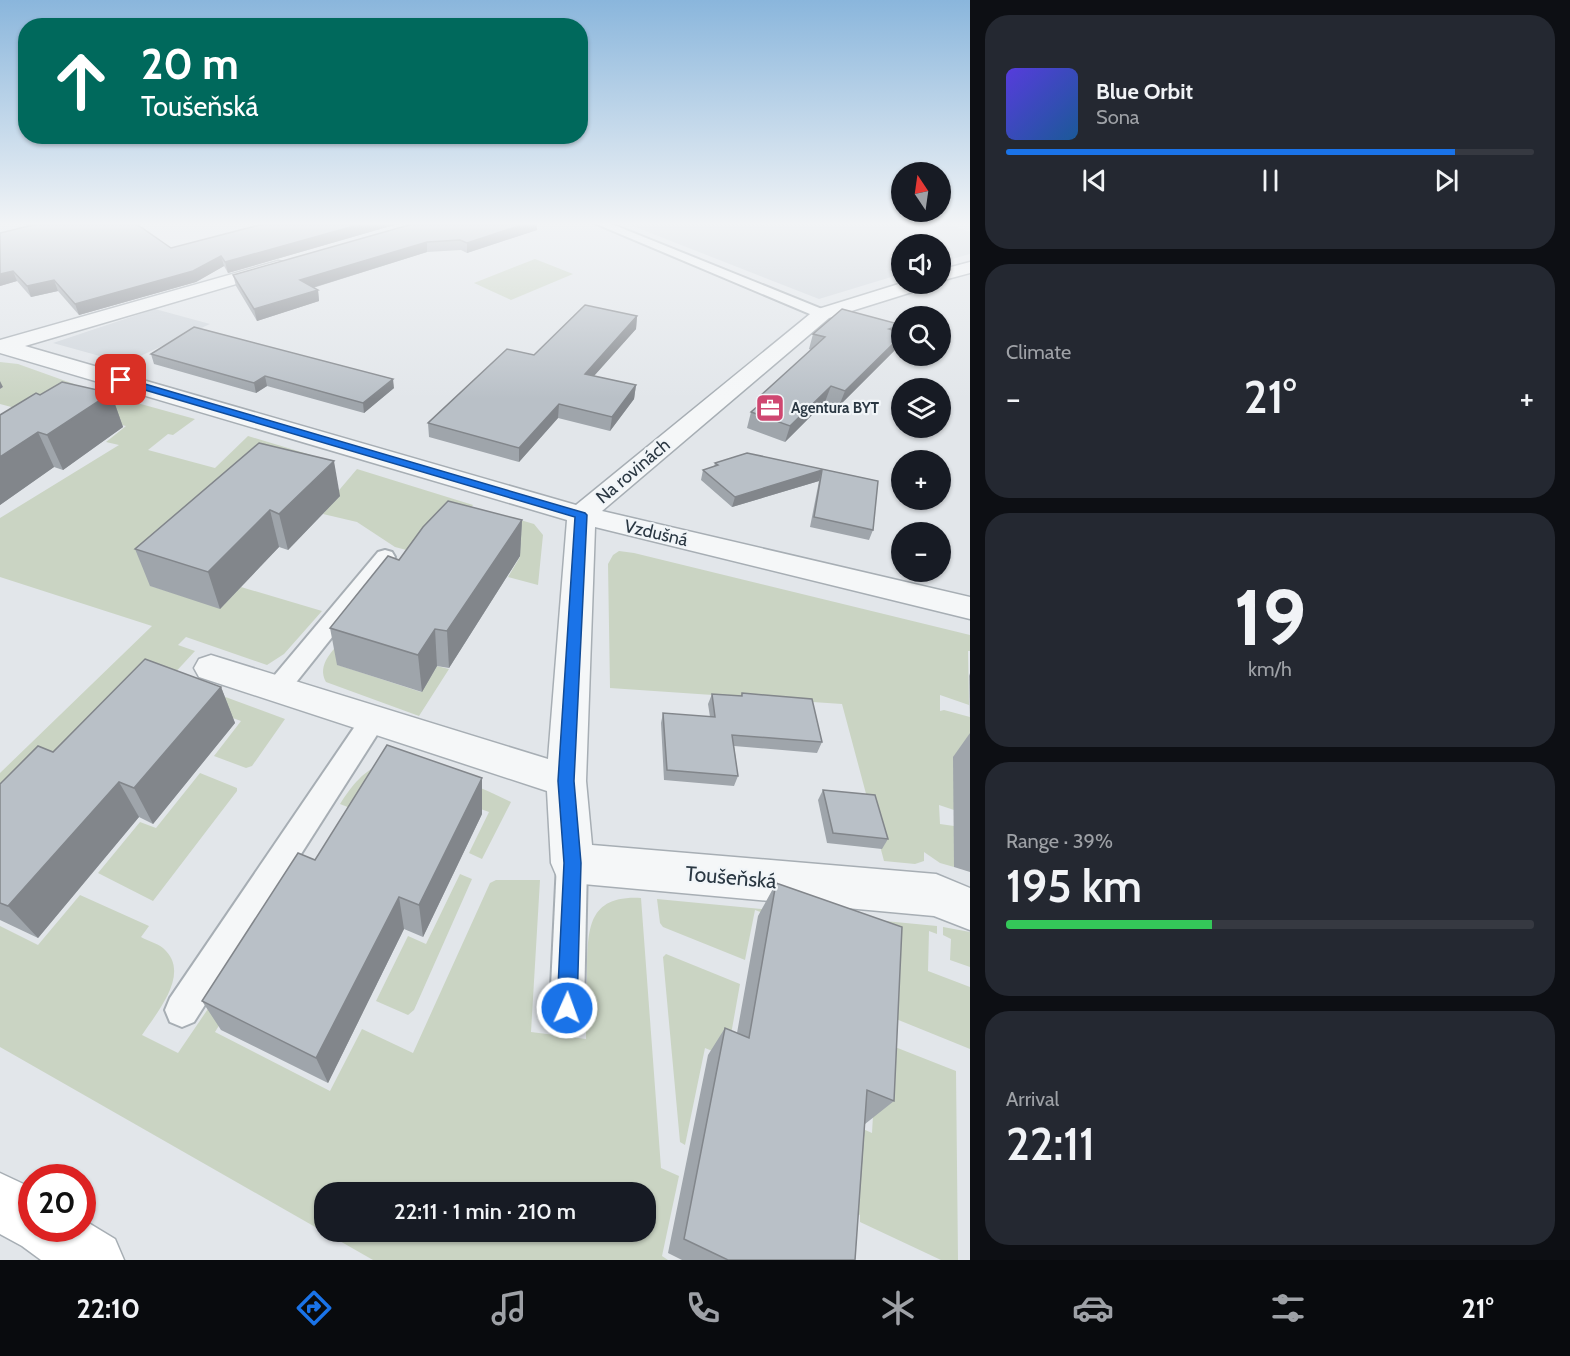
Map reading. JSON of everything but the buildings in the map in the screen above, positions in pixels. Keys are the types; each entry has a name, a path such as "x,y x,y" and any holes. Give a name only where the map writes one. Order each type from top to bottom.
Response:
{"main road":[{"path":"0,1201 18,1212"},
{"path":"66,1242 94,1260"}],"street":[{"path":"0,347 225,282"},
{"name":"Na rovinách","path":"566,781 581,515 822,314 891,292"},
{"name":"Vzdušná","path":"0,347 121,380 581,515 970,608"},
{"path":"88,394 121,380"},
{"path":"211,668 566,781 572,863"},
{"name":"Toušeňská","path":"572,863 936,895 970,909"}],"lane":[{"path":"743,282 822,314"},
{"path":"277,689 385,557"},
{"path":"182,1010 373,720"},
{"path":"567,1008 572,863"}],"shaded area":[{"path":"775,282 875,282 819,299"},
{"path":"155,309 210,324 125,363 53,343"}],"green space":[{"path":"477,282 554,282 511,300 474,283"},
{"path":"0,362 18,364 74,384 72,388 19,409 0,404 0,389 3,387 0,386"},
{"path":"109,400 130,401 195,419 173,435 168,434 148,450 215,468 248,436 311,455 151,586 220,608 241,587 322,611 284,654 267,665 186,637 178,645 195,651 171,677 285,719 252,766 246,768 214,756 241,721 161,692 0,833 0,773 152,626 0,577 0,518 119,445 106,442 126,426 77,414"},
{"path":"357,469 473,505 433,557 395,547 357,522 323,514 338,497 335,495"},
{"path":"517,519 534,524 543,535 538,585 508,577 520,557"},
{"path":"619,551 970,635 969,705 940,695 940,711 970,717 970,763 954,810 939,805 940,824 954,826 954,867 940,863 924,852 924,861 915,864 884,861 842,704 610,688 608,564 613,555"},
{"path":"345,636 338,665 421,692 437,666 449,669 419,716 326,682 323,675 325,663"},
{"path":"385,762 417,766 433,771 511,802 482,859 469,853 489,812 392,777 368,815 340,804 359,779"},
{"path":"200,773 237,788 237,791 153,901 98,873 140,822 156,828"},
{"path":"460,874 472,879 414,1010 408,1015 376,1001 408,936 426,944"},
{"path":"496,880 540,880 531,1032 586,1039 588,944 594,919 600,909 610,903 623,899 641,898 661,1168 679,1176 662,1256 668,1260 373,1260 341,1242 656,1242 656,1182 314,1182 314,1226 0,1047 0,926 38,945 80,895 149,926 141,937 161,946 171,958 174,969 169,992 142,1035 178,1053 235,969 250,975 215,1032 330,1091 362,1029 413,1053 490,883"},
{"path":"657,899 937,926 937,934 929,931 928,971 970,987 970,1049 896,1019 882,956 755,910 745,960 663,927 660,923"},
{"path":"943,927 970,932 970,967 950,960 951,939 943,935"},
{"path":"666,954 740,984 727,1057 705,1048 685,1145 680,1142 663,957"},
{"path":"877,1045 895,1047 956,1071 958,1260 941,1260 860,1222 860,1215 839,1206 847,1122 872,1133"}],"place":[{"name":"Agentura BYT","path":"770,408"}],"route":[{"path":"121,380 581,515 566,781 572,863 567,1008"}]}
